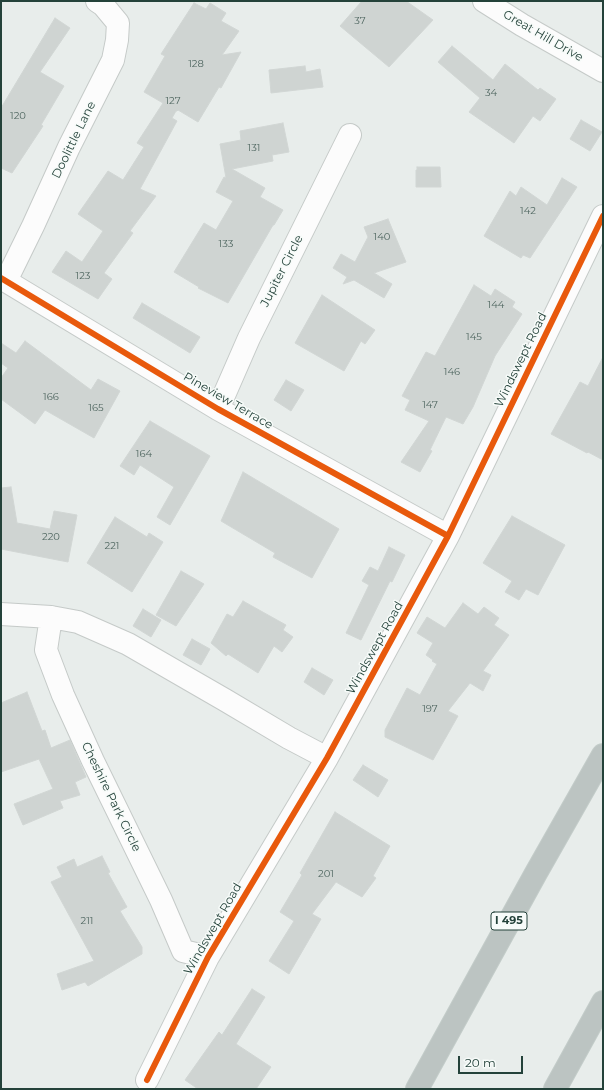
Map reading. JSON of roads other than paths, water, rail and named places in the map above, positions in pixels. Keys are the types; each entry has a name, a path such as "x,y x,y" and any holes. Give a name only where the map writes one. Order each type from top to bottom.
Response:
{"highway":[{"name":"I 495","path":"417,1089 532,880 603,755"},
{"path":"555,1089 603,1002"}],"street":[{"name":"Doolittle Lane","path":"4,280 33,226 69,146 113,60 117,40 118,23 103,5 97,1"},
{"name":"Great Hill Drive","path":"484,1 522,25 603,71"},
{"name":"Jupiter Circle","path":"218,409 249,338 350,135"},
{"name":"Windswept Road","path":"147,1080 208,957 327,758 448,536 603,216"},
{"name":"Pineview Terrace","path":"4,280 218,409 448,536"},
{"path":"1,614 51,617 78,622 128,644 327,758"},
{"name":"Cheshire Park Circle","path":"51,617 46,650 63,695 93,761 161,900 183,951 208,957"}]}
